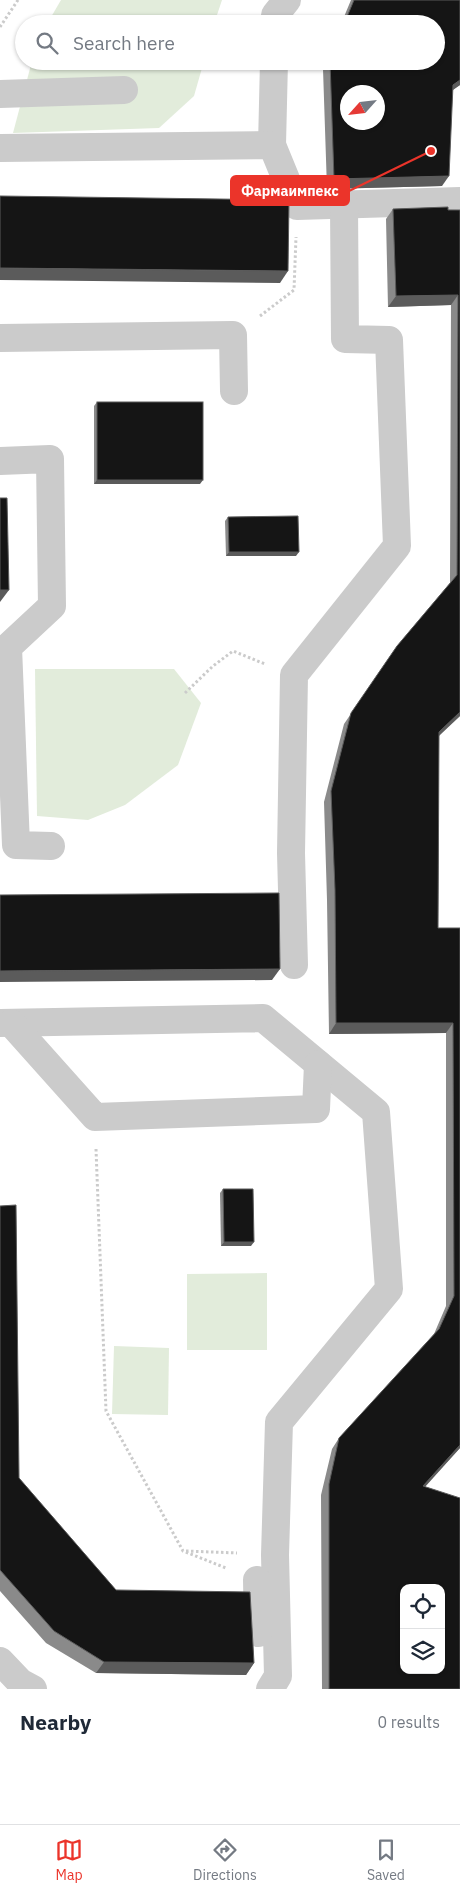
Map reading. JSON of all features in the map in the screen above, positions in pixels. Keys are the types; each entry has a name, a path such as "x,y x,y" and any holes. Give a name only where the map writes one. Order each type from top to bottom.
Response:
{"lane":[{"path":"276,15 286,0"},
{"path":"274,70 272,145 297,206 460,201"},
{"path":"0,94 124,90"},
{"path":"0,148 272,145"},
{"path":"294,965 291,853 294,675 397,546 389,340 345,339 344,205"},
{"path":"0,338 233,335 234,391"},
{"path":"0,461 50,459 52,606 8,647 16,845 51,846"},
{"path":"6,1023 263,1018 376,1112 389,1290 279,1422 275,1555 278,1676 270,1689"},
{"path":"6,1023 94,1116 316,1109 318,1064"},
{"path":"256,1689 259,1676 257,1580"},
{"path":"0,1661 20,1682 33,1689"}],"path":[{"path":"0,27 18,0"},
{"path":"233,335 294,290 297,206"},
{"path":"184,693 213,666 233,651 294,675"},
{"path":"94,1116 106,1411 183,1551 257,1580"},
{"path":"183,1551 275,1555"}],"green space":[{"path":"61,0 222,0 217,15 52,15"},
{"path":"30,70 201,70 194,96 159,128 13,133"},
{"path":"35,669 174,669 201,703 178,765 125,805 88,820 37,816"},
{"path":"267,1273 267,1350 187,1350 187,1274"},
{"path":"114,1346 169,1348 168,1415 112,1414"}],"building":[{"path":"354,0 460,0 460,80 453,85 449,176 334,179 330,70 445,70 445,15 348,15"},
{"path":"0,196 289,200 288,271 0,268"},
{"path":"448,207 448,210 460,210 460,712 439,732 438,928 460,928 460,1445 423,1486 460,1498 460,1689 329,1689 329,1484 339,1438 439,1329 454,1296 453,1023 336,1023 335,890 331,791 351,713 397,646 457,575 458,295 396,296 393,209"},
{"path":"97,402 203,402 203,480 97,480"},
{"path":"0,498 7,498 9,590 0,590"},
{"path":"298,516 299,552 229,552 228,517"},
{"path":"279,893 280,969 0,971 0,895"},
{"path":"223,1189 253,1189 254,1242 224,1242"},
{"path":"16,1205 19,1478 116,1590 250,1592 254,1663 104,1662 54,1631 0,1570 0,1206"}],"place":[{"name":"Фармаимпекс","path":"431,151"}]}
